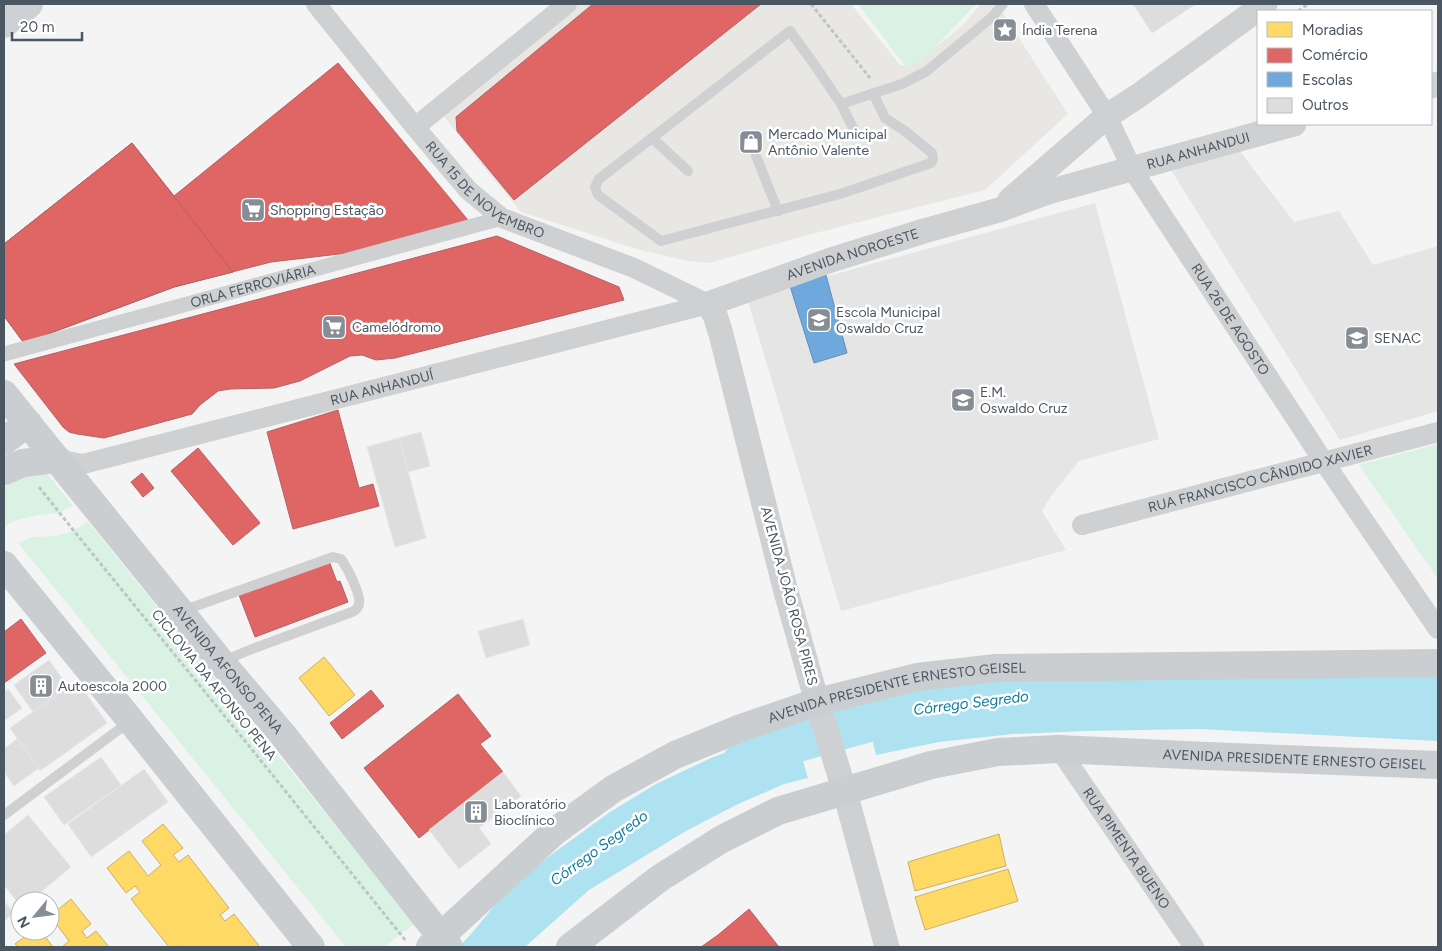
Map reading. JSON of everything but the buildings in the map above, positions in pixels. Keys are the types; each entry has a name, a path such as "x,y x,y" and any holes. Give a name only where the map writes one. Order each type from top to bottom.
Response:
{"main road":[{"path":"4,24 29,4"},
{"name":"AVENIDA AFONSO PENA","path":"4,394 283,735 440,944"},
{"path":"4,440 28,423"},
{"path":"13,467 56,459"},
{"path":"4,565 311,947"},
{"name":"AVENIDA PRESIDENTE ERNESTO GEISEL","path":"440,944 554,832 613,789 675,755 741,728 820,709 918,677 996,668 1438,663"},
{"name":"AVENIDA PRESIDENTE ERNESTO GEISEL","path":"570,947 660,878 722,838 841,781 998,752 1059,749 1438,765"}],"street":[{"name":"RUA 15 DE NOVEMBRO","path":"316,4 468,190 502,218 634,268 708,304"},
{"path":"415,127 567,4"},
{"name":"RUA 26 DE AGOSTO","path":"1034,4 1108,116 1132,169 1324,462 1438,629"},
{"name":"AVENIDA NOROESTE","path":"999,210 1108,116 1265,4"},
{"name":"RUA ANHANDUI","path":"1132,169 1290,125"},
{"name":"AVENIDA NOROESTE","path":"708,304 832,260 999,210 1048,192 1132,169"},
{"name":"ORLA FERROVIÁRIA","path":"4,354 502,218"},
{"name":"RUA ANHANDUÍ","path":"56,459 83,464 708,304"},
{"name":"AVENIDA JOÃO ROSA PIRES","path":"708,304 715,316 721,334 785,588 887,947"},
{"name":"RUA FRANCISCO CÂNDIDO XAVIER","path":"1082,525 1438,432"},
{"name":"RUA PIMENTA BUENO","path":"1059,749 1194,947"}],"lane":[{"path":"841,104 902,84 927,71 992,17 1002,4"},
{"path":"853,128 841,104 790,30 599,179 596,187 598,195 661,241 858,188 931,163 932,153 885,118 876,92"},
{"path":"652,138 688,171"},
{"path":"756,156 778,211"},
{"path":"181,612 333,557 341,559 348,568 360,602 358,608 352,612 252,648 222,662"},
{"path":"4,815 130,721"}],"path":[{"path":"811,4 876,92"},
{"name":"CICLOVIA DA AFONSO PENA","path":"13,467 74,531 411,947"}],"shaded area":[{"name":"Mercado Municipal Antônio Valente","path":"574,4 851,4 900,65 912,65 961,27 981,4 997,4 1068,114 985,190 812,234 709,263 688,261 640,250 521,212 439,110"},
{"name":"SENAC","path":"1239,150 1294,222 1339,211 1373,265 1438,246 1438,411 1340,440 1171,170"},
{"name":"E.M. Oswaldo Cruz","path":"1095,203 1159,439 1079,461 1051,496 1042,511 1066,550 841,611 747,298"}],"green space":[{"path":"858,4 976,4 922,61 906,67"},
{"path":"1438,444 1438,579 1359,465"},
{"path":"46,472 73,506 59,513 16,520 5,526 4,484 12,476"},
{"path":"88,522 415,923 384,947 346,947 18,543 32,537 56,536 73,531"}],"water":[{"name":"Córrego Segredo","path":"1016,675 1438,675 1438,741 1199,729 1085,731 1013,734 939,742 876,755 864,705 912,688"},
{"path":"793,727 808,778 784,784 736,805 686,831 589,890 525,947 459,947 504,894 548,857 610,812 656,784 711,758"}],"waterway":[{"name":"Córrego Segredo","path":"743,763 787,744 865,722"}],"place":[{"name":"Índia Terena","path":"1005,30"},
{"name":"Mercado Municipal Antônio Valente","path":"751,142"},
{"name":"Shopping Estação","path":"253,210"},
{"name":"Escola Municipal Oswaldo Cruz","path":"819,320"},
{"name":"Camelódromo","path":"334,327"},
{"name":"SENAC","path":"1357,338"},
{"name":"E.M. Oswaldo Cruz","path":"963,400"},
{"name":"Autoescola 2000","path":"41,686"},
{"name":"Laboratório Bioclínico","path":"476,812"}]}
